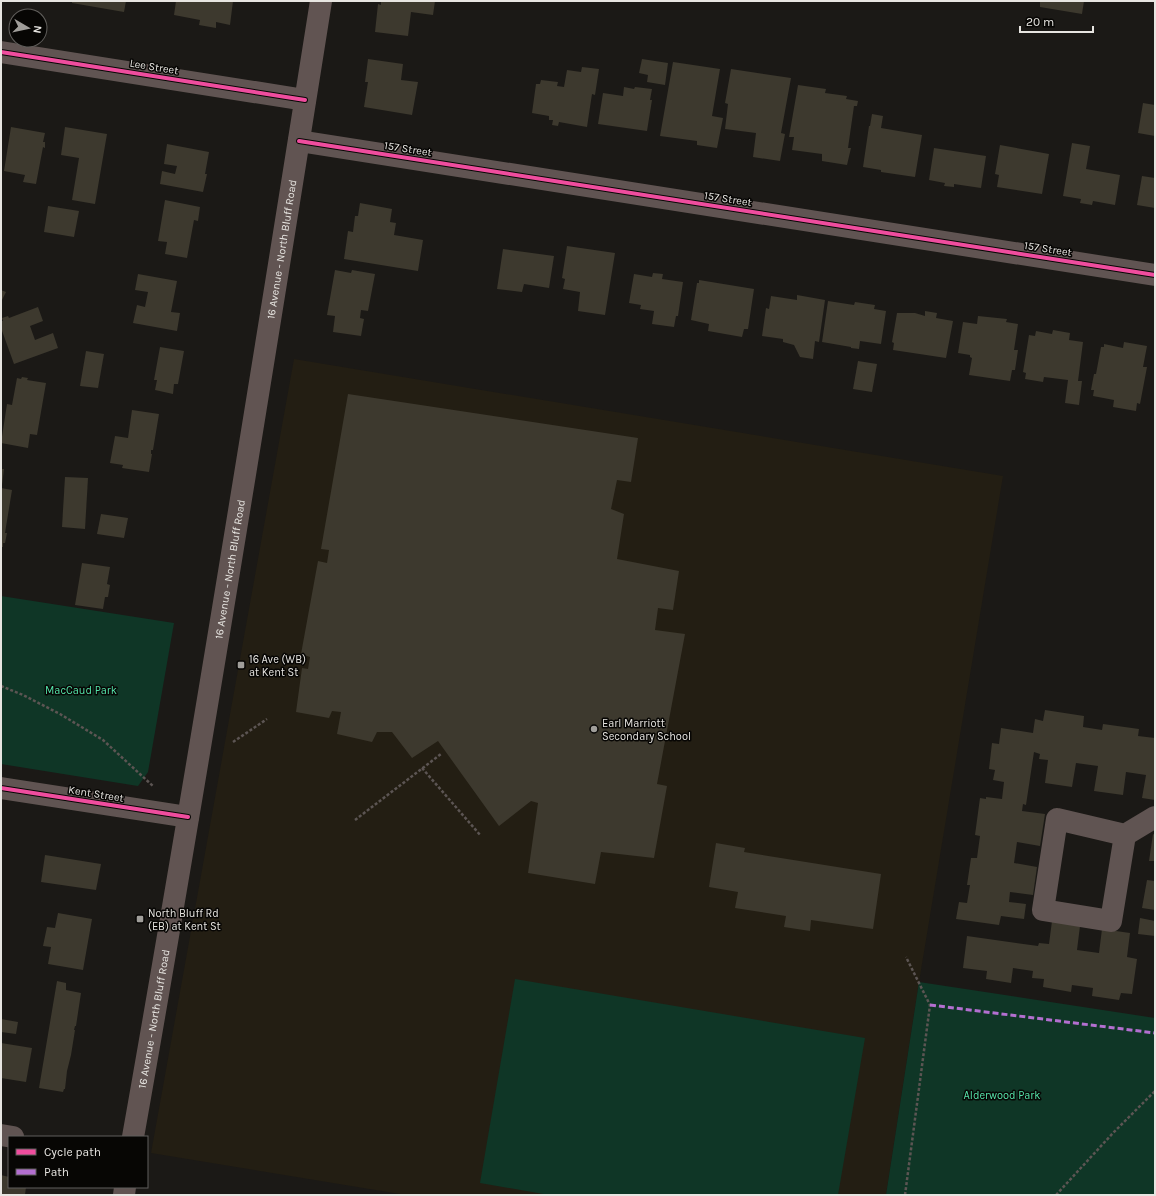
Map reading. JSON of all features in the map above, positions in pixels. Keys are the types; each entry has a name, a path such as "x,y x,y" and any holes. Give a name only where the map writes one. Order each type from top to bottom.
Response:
{"main road":[{"name":"16 Avenue - North Bluff Road","path":"133,1136 225,602 321,1"}],"street":[{"name":"Lee Street","path":"1,52 305,100"},
{"name":"157 Street","path":"299,141 1155,275"},
{"name":"Kent Street","path":"1,788 188,818"},
{"path":"1124,835 1111,921 1043,910 1057,819 1124,835 1155,817"}],"path":[{"path":"1,686 23,695 54,711 103,740 154,787"},
{"path":"233,742 267,719"},
{"path":"355,820 440,754"},
{"path":"422,768 481,836"},
{"path":"905,1195 930,1005 906,957"},
{"path":"1056,1195 1113,1133 1155,1091"}],"shaded area":[{"name":"Earl Marriott Secondary School","path":"294,359 1003,476 919,982 886,1195 406,1195 151,1153"}],"green space":[{"name":"MacCaud Park","path":"1,596 174,623 148,772 138,786 1,764"},
{"path":"515,979 865,1038 838,1195 549,1195 480,1183"},
{"name":"Alderwood Park","path":"919,982 1155,1018 1155,1195 886,1195"}],"building":[{"path":"72,1 126,1 124,12 72,3"},
{"path":"176,1 233,1 230,25 216,22 216,28 199,25 200,20 174,15"},
{"path":"381,1 435,1 433,15 411,12 408,36 375,32 378,4 381,5"},
{"path":"1040,1 1084,1 1082,14 1040,7"},
{"path":"368,59 403,64 401,80 418,82 412,115 364,107 368,82 365,82"},
{"path":"642,59 668,63 665,85 647,82 648,75 639,73"},
{"path":"673,62 720,69 712,116 723,118 717,148 697,145 697,141 660,136"},
{"path":"582,67 599,69 595,95 592,94 587,127 559,122 558,126 552,125 553,120 549,120 549,116 532,113 536,84 540,84 541,80 558,82 557,86 564,87 567,70 581,72"},
{"path":"731,69 791,78 781,133 785,134 780,161 753,157 756,133 725,129 728,104 725,103"},
{"path":"798,85 826,89 825,93 847,96 846,99 858,101 857,106 854,106 848,148 851,148 847,165 822,161 822,154 792,150 794,137 789,137"},
{"path":"624,87 634,89 635,87 652,89 650,100 652,100 647,131 598,124 603,93 623,96"},
{"path":"1143,103 1155,105 1155,136 1138,133"},
{"path":"872,114 883,116 881,128 922,135 915,177 881,172 881,170 863,167"},
{"path":"11,127 45,133 43,142 45,142 45,148 43,147 36,184 23,182 25,175 4,171"},
{"path":"65,127 107,134 95,204 72,200 79,158 61,155"},
{"path":"1072,143 1090,146 1086,169 1120,175 1115,205 1093,201 1092,205 1080,203 1081,199 1063,196"},
{"path":"167,144 209,152 205,174 207,174 203,192 160,184 162,171 175,174 177,166 164,164"},
{"path":"1000,145 1049,154 1042,194 997,187 999,175 995,174"},
{"path":"934,148 986,156 981,188 954,184 954,187 944,186 945,183 929,180"},
{"path":"1142,176 1155,178 1155,208 1137,205"},
{"path":"165,200 200,207 198,221 194,220 187,258 165,254 167,242 158,241"},
{"path":"360,203 392,209 390,222 396,223 394,235 423,240 418,271 344,259 348,231 353,232 355,216 358,216"},
{"path":"48,206 79,211 74,237 44,232"},
{"path":"567,246 615,253 605,315 578,311 580,292 563,289 565,279 562,278"},
{"path":"503,249 554,256 549,288 524,284 522,292 497,289"},
{"path":"335,270 351,273 352,270 375,274 368,311 361,310 360,318 364,319 361,336 333,332 335,316 327,315"},
{"path":"653,273 663,274 662,279 683,282 678,316 676,316 674,327 652,324 654,311 640,309 641,305 629,303 634,274 652,277"},
{"path":"138,274 177,281 171,312 180,313 177,331 133,323 137,305 145,307 148,292 135,290"},
{"path":"699,280 754,289 748,329 744,329 742,337 708,331 709,324 691,320 697,283 699,283"},
{"path":"1,290 6,292 1,302"},
{"path":"797,295 825,300 819,342 815,341 813,359 800,357 794,345 783,342 783,339 762,336 766,308 769,309 771,296 797,300"},
{"path":"828,301 854,305 855,302 875,305 874,309 886,311 881,344 860,341 859,349 822,342"},
{"path":"38,307 43,321 30,326 35,340 53,333 58,348 14,364 1,328 1,321 3,321 2,318 8,316 9,318"},
{"path":"925,311 937,313 936,318 953,321 946,358 893,350 894,343 892,342 897,313 915,313 925,316"},
{"path":"978,316 1007,319 1006,322 1018,324 1014,350 1018,350 1015,370 1012,370 1010,381 969,375 972,358 970,355 958,353 963,322 977,324"},
{"path":"1053,330 1070,333 1069,340 1083,342 1078,381 1082,381 1079,405 1065,403 1068,380 1044,377 1043,382 1025,379 1026,373 1023,372 1029,335 1035,336 1036,331 1052,334"},
{"path":"1124,342 1147,346 1143,367 1147,367 1140,404 1137,403 1136,411 1113,407 1114,400 1093,396 1094,390 1091,390 1094,374 1096,374 1101,347 1104,347 1104,344 1123,348"},
{"path":"160,347 184,351 178,384 174,384 173,394 155,390 157,380 154,380"},
{"path":"86,351 104,354 98,388 80,386"},
{"path":"858,361 877,364 872,392 853,389"},
{"path":"22,377 28,378 27,380 46,383 37,435 30,434 28,448 1,443 7,404 12,405 17,378 21,379"},
{"path":"348,394 638,438 631,482 617,480 611,509 624,514 617,559 679,571 673,610 658,608 655,630 685,634 657,784 667,786 654,858 601,852 595,884 528,873 538,803 531,801 499,826 438,741 412,758 392,732 377,732 372,742 337,734 341,712 332,711 329,718 296,712 302,668 308,669 310,657 301,654 318,561 327,563 329,550 321,549"},
{"path":"132,410 159,414 153,450 151,450 152,454 149,472 122,468 123,465 110,463 115,436 128,438"},
{"path":"1,469 4,469 2,485 1,485"},
{"path":"65,477 88,478 85,529 62,527"},
{"path":"1,488 12,490 5,533 7,533 3,547 1,547"},
{"path":"101,514 128,518 124,538 97,534"},
{"path":"82,563 110,567 107,584 110,585 108,597 105,597 103,609 75,605"},
{"path":"1045,710 1084,716 1083,727 1102,730 1103,724 1139,729 1138,736 1155,738 1155,800 1142,798 1146,775 1126,772 1123,795 1094,791 1098,766 1076,763 1072,787 1045,783 1048,760 1039,759 1040,754 1034,752 1026,805 1023,804 1022,811 1045,814 1040,846 1017,842 1014,863 1037,867 1033,895 1010,892 1009,902 1026,904 1024,919 1001,916 999,925 956,919 959,902 967,903 970,885 967,885 971,858 977,858 980,836 975,835 980,798 986,799 986,797 1002,799 1004,782 993,780 995,770 989,769 992,743 999,744 1001,728 1033,733 1035,719 1043,721"},
{"path":"1153,834 1155,835 1155,861 1149,861"},
{"path":"716,843 745,848 744,852 881,874 873,929 811,920 810,931 784,927 786,916 735,908 738,892 709,887"},
{"path":"45,855 101,864 96,890 41,882"},
{"path":"1147,880 1155,881 1155,910 1142,908"},
{"path":"58,913 92,919 83,970 48,964 51,947 43,946 47,927 55,928"},
{"path":"1140,918 1155,921 1155,936 1138,934"},
{"path":"1052,921 1080,926 1077,950 1099,953 1102,929 1130,933 1127,957 1137,959 1132,994 1121,993 1119,1000 1092,996 1093,988 1072,985 1071,992 1043,987 1044,979 1032,978 1033,971 1013,968 1011,983 986,979 987,971 963,968 967,936 1038,946 1039,943 1049,944"},
{"path":"57,981 66,983 66,990 81,993 65,1089 63,1092 39,1088"},
{"path":"1,1019 18,1022 16,1034 1,1032"},
{"path":"1,1043 32,1048 26,1082 1,1078"},
{"path":"1,1175 8,1177 8,1188 26,1188 25,1195 1,1195"}],"marked path":[{"path":"930,1005 1155,1033"}],"cycle path":[{"path":"1,52 305,100"},
{"path":"299,141 1155,275"},
{"path":"1,788 188,817"}],"place":[{"name":"16 Ave (WB) at Kent St","path":"241,665"},
{"name":"Earl Marriott Secondary School","path":"594,729"},
{"name":"North Bluff Rd (EB) at Kent St","path":"140,919"}]}
